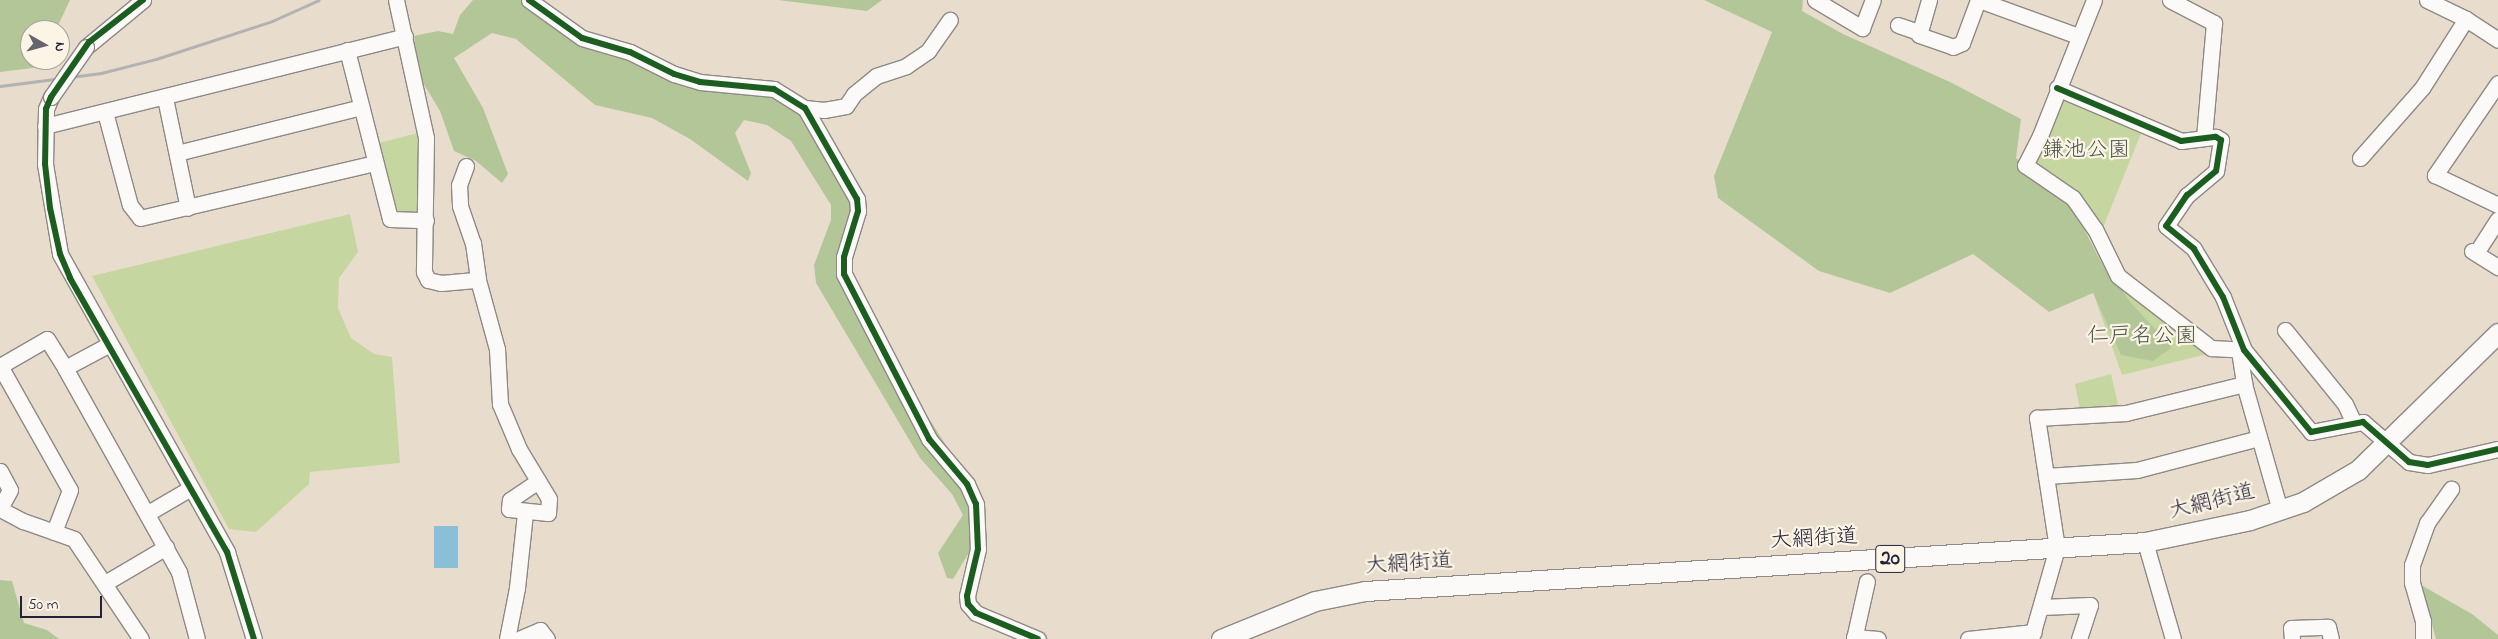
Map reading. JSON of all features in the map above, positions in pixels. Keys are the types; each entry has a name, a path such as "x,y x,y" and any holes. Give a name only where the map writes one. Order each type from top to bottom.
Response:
{"main road":[{"name":"大網街道","path":"1221,639 1315,601 1365,591 2145,542 2233,524 2280,510 2343,481 2390,442 2498,333"}],"street":[{"path":"142,0 86,47 51,97 45,126 47,185 60,254 108,344 231,561 254,639"},
{"path":"396,0 426,138 424,272 428,280 441,283 478,280"},
{"path":"530,0 582,38 630,52 674,74 700,82 774,89 804,108 824,110 846,106 854,94 876,76 906,66 928,51 950,20"},
{"path":"1815,0 1868,32 1873,0"},
{"path":"1918,32 1929,0"},
{"path":"1898,25 1918,32 1918,35 1958,46 1979,0 2078,36"},
{"path":"2094,0 2057,88 2040,136 2025,165 2073,198 2095,229 2118,276 2211,348 2242,351 2311,432 2363,422 2390,442 2409,462 2428,466 2498,448"},
{"path":"2170,0 2214,23 2204,138"},
{"path":"2427,0 2466,19 2498,40"},
{"path":"2360,158 2422,88 2466,19"},
{"path":"45,126 165,98 405,36"},
{"path":"347,50 374,163 390,219 426,220"},
{"path":"2498,84 2435,175 2498,205"},
{"path":"2057,88 2181,141 2216,137 2221,140 2216,171 2187,195 2166,226 2194,249 2223,297 2242,351 2244,384 2280,510"},
{"path":"165,98 188,208"},
{"path":"178,153 361,107"},
{"path":"804,108 857,199 858,211 844,257 844,274 929,439 967,484 976,504 978,549 967,596 968,604 976,613 998,620 1038,639"},
{"path":"105,112 130,205 137,216 146,217 188,208 374,163"},
{"path":"466,166 460,185 460,206 473,243 478,280 497,349 500,404 519,449 549,499 548,513 525,513 509,510 510,500 538,481"},
{"path":"2498,219 2474,252 2498,267"},
{"path":"2285,330 2345,404 2354,423"},
{"path":"54,532 70,490 0,366 47,339 148,514 179,572 197,639"},
{"path":"65,368 108,344"},
{"path":"1968,639 2032,636 2057,548 2037,418 2126,413 2244,384"},
{"path":"2046,476 2137,470 2259,438"},
{"path":"0,471 10,490 0,509 74,539 141,639"},
{"path":"148,514 191,488"},
{"path":"2420,638 2423,621 2412,583 2412,565 2427,523 2451,488"},
{"path":"507,639 517,588 525,513"},
{"path":"2145,542 2173,639"},
{"path":"105,583 166,547"},
{"path":"1867,581 1854,638 1878,639"},
{"path":"2041,607 2090,605 2079,639"},
{"path":"2292,639 2291,628 2328,627 2331,639"},
{"path":"519,639 540,630 547,639"}],"green space":[{"path":"0,0 70,0 61,20 20,20 20,70 0,72"},
{"path":"473,0 534,0 539,13 588,48 789,96 852,207 844,285 975,491 985,526 953,579 947,578 938,553 963,515 952,494 920,458 816,283 814,265 831,220 831,205 791,141 767,125 744,120 735,133 751,173 748,181 690,139 652,118 595,105 516,39 492,33 454,58 483,108 508,174 502,183 476,161 454,151 440,111 419,76 414,36 438,31 453,34 460,15"},
{"path":"778,0 882,0 867,11"},
{"path":"1704,0 1803,0 1802,11 1843,34 1950,82 2021,119 2016,158 2076,213 2100,260 2131,303 2155,329 2166,332 2171,348 2153,361 2121,355 2093,293 2049,312 1973,254 1890,293 1819,271 1718,198 1714,176 1772,32"},
{"name":"鎌池公園","path":"2063,97 2142,131 2100,235 2028,165"},
{"path":"418,133 418,215 396,216 375,144"},
{"path":"350,214 358,252 339,278 338,308 351,338 374,354 392,357 400,463 310,472 309,484 256,532 229,529 92,276"},
{"name":"仁戸名公園","path":"2120,282 2211,353 2122,375 2096,301"},
{"path":"2111,374 2118,404 2115,407 2080,409 2075,384"},
{"path":"0,580 12,581 24,623 47,630 59,639 0,639"},
{"path":"2421,585 2472,614 2498,635 2498,639 2436,639"}],"water":[{"path":"434,526 458,526 458,568 434,568"}],"railway":[{"path":"0,86 101,73 156,59 272,21 319,0"}],"cycle path":[{"path":"143,0 89,42 51,97 46,109 45,164 50,208 60,254 70,278 227,552 254,639"},
{"path":"529,0 582,38 630,52 674,74 700,82 774,89 805,108 857,199 858,211 844,257 844,274 929,439 967,484 976,504 978,549 967,596 968,604 976,613 1038,639"},
{"path":"2057,88 2181,141 2216,137 2221,140 2216,171 2187,195 2166,226 2194,249 2223,297 2244,350 2311,432 2363,422 2409,462 2428,465 2498,449"}]}
